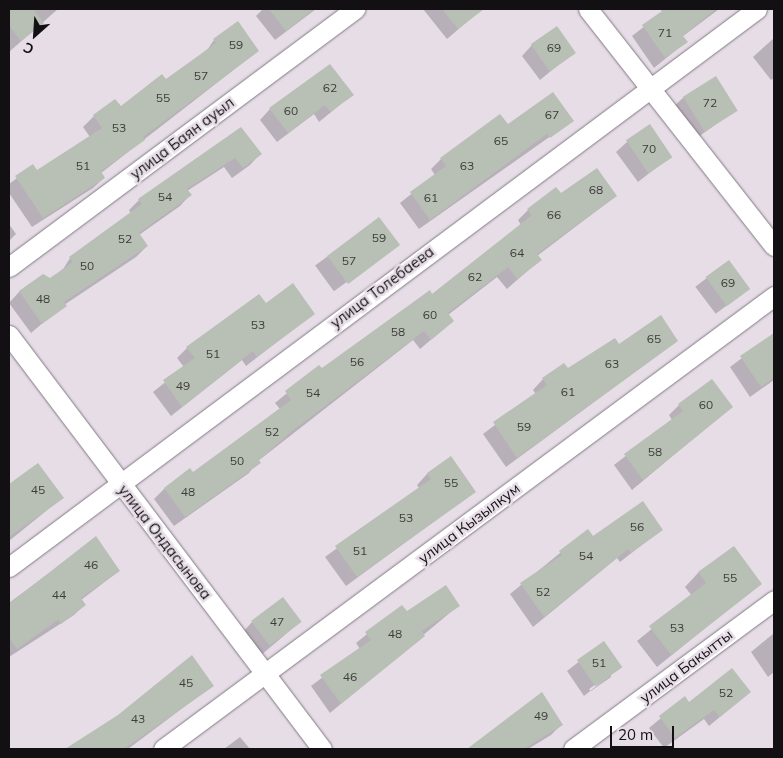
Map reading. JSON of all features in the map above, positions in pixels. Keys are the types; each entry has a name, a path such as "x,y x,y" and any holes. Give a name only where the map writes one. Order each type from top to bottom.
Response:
{"street":[{"name":"улица Баян ауыл","path":"9,267 355,9"},
{"path":"588,9 774,246"},
{"name":"улица Толебаева","path":"9,567 757,9"},
{"name":"улица Кызылкум","path":"163,749 774,296"},
{"name":"улица Ондасынова","path":"9,335 322,749"},
{"name":"улица Бакытты","path":"573,749 774,600"}],"building":[{"path":"9,9 33,9 44,23 21,41 9,25"},
{"path":"269,9 314,9 286,31"},
{"path":"442,9 484,9 458,29"},
{"path":"665,9 716,9 683,36 688,42 665,58 642,25"},
{"path":"238,21 259,51 143,137 145,140 101,171 105,178 43,218 15,176 33,164 37,170 102,128 93,115 115,99 121,106 162,74 166,79 216,43 213,39"},
{"path":"557,26 576,53 550,71 531,44"},
{"path":"330,64 354,95 330,112 325,105 288,133 269,108"},
{"path":"716,76 738,111 705,131 683,97"},
{"path":"553,92 574,121 550,138 547,134 430,220 410,192 446,166 440,158 500,114 508,124"},
{"path":"650,124 672,157 648,173 626,140"},
{"path":"241,127 262,154 243,168 235,158 187,189 192,195 139,233 148,246 64,302 67,306 42,324 19,291 43,274 50,278 73,262 69,257 142,204 138,199"},
{"path":"597,168 617,196 537,254 542,260 517,279 508,267 448,313 454,321 431,340 424,331 291,432 259,460 261,463 185,517 164,488 190,468 193,472 291,400 285,391 319,365 322,368 430,290 432,294 532,215 527,209 556,187 561,193"},
{"path":"379,217 400,245 348,284 327,256"},
{"path":"729,260 750,289 727,306 706,277"},
{"path":"293,283 315,314 257,357 253,351 182,407 163,380 195,358 186,347 259,294 266,303"},
{"path":"661,315 678,341 517,458 493,422 547,385 542,378 564,363 568,368 615,338 619,344"},
{"path":"774,333 774,378 761,387 740,356"},
{"path":"712,379 733,407 643,480 624,454 683,411 678,404"},
{"path":"451,456 476,492 357,577 335,546 431,479 427,473"},
{"path":"38,463 64,498 9,537 9,484"},
{"path":"643,501 663,530 631,553 628,549 544,617 520,583 562,555 559,551 588,529 593,536"},
{"path":"96,536 120,571 81,598 86,605 61,624 58,620 17,649 9,637 9,604"},
{"path":"734,546 762,584 671,655 649,626 706,583 698,572"},
{"path":"446,585 460,606 422,631 425,636 341,704 320,675 371,640 365,632 402,605 407,611"},
{"path":"283,597 302,622 270,646 251,621"},
{"path":"604,641 622,667 595,686 577,660"},
{"path":"192,655 214,686 124,749 65,749 118,715"},
{"path":"732,668 751,692 720,717 714,710 675,738 659,716 685,696 689,702"},
{"path":"542,692 563,725 524,749 467,749"}]}
